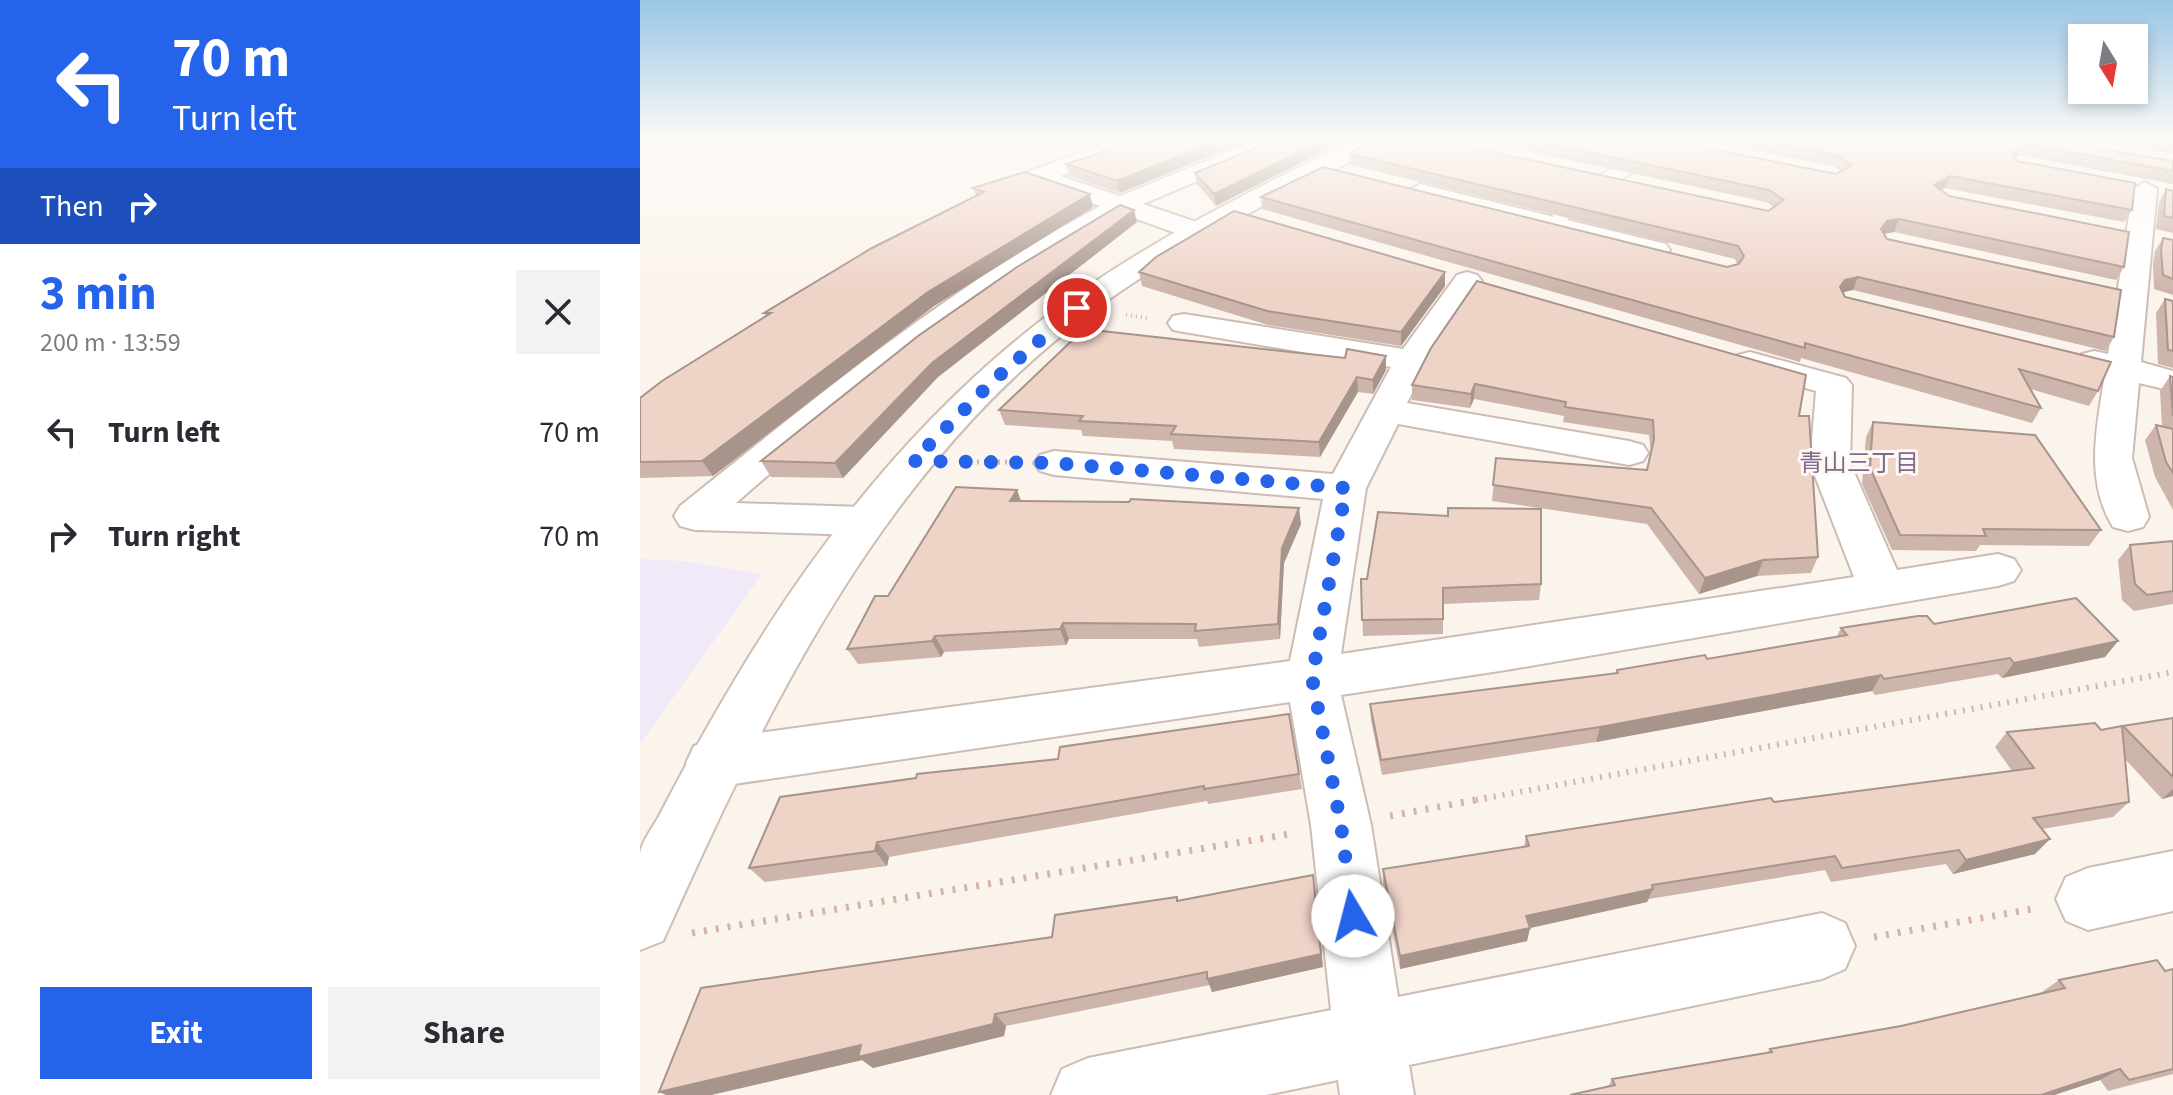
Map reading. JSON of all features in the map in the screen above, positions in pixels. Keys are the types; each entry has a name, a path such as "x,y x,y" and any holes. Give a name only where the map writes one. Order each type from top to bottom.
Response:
{"street":[{"path":"1081,190 1196,231"},
{"path":"862,521 695,516 921,329 1024,260 1123,204 1156,190"},
{"path":"640,918 714,763 787,632 862,521 913,461 993,381 1077,308 1196,231 1287,190"},
{"path":"1413,190 1679,256"},
{"path":"1551,223 1596,190"},
{"path":"2128,517 2112,458 2121,368 2133,296 2136,235 2149,190"},
{"path":"1233,212 1277,225"},
{"path":"1373,1066 1341,825 1312,678 1346,488 1383,410 1411,361 1469,282"},
{"path":"1184,323 1411,361"},
{"path":"1714,351 1834,385 1830,463 1881,587"},
{"path":"2061,353 2173,381"},
{"path":"1383,410 1629,453"},
{"path":"1054,463 1346,488"},
{"path":"714,763 1506,651 1998,570"},
{"path":"2088,899 2173,881"},
{"path":"1088,1095 1373,1066 1822,946"}],"path":[{"path":"913,461 1054,463"},
{"path":"687,934 1341,825 2173,672"},
{"path":"1822,946 2088,899"}],"shaded area":[{"path":"640,559 685,561 762,574 640,744"}],"building":[{"path":"979,190 1078,190 1090,194 928,292 702,461 640,462 640,398 771,313 764,313 872,248 984,192"},
{"path":"1275,190 1416,190 1727,267 1739,264 1744,256 1738,246 1502,190 1670,190 1768,211 1784,200 1769,190 1941,190 1949,196 2129,232 2124,267 1899,219 1887,221 1881,229 1887,239 2121,290 2114,337 1858,277 1845,280 1840,287 1845,297 2111,362 2098,391 2019,369 2041,408 1805,343 1805,348 1261,197"},
{"path":"2025,190 2134,190 2132,210"},
{"path":"2166,190 2173,191 2173,218 2164,216"},
{"path":"1120,205 1134,210 932,363 835,463 761,461 918,336 1017,267"},
{"path":"1234,211 1445,272 1401,332 1267,311 1139,272 1156,257"},
{"path":"2163,238 2173,240 2173,279 2163,275"},
{"path":"1477,281 1806,375 1799,416 1809,416 1818,557 1763,560 1705,578 1651,508 1493,485 1496,458 1647,470 1654,439 1653,420 1565,407 1566,402 1475,384 1471,394 1412,385 1431,348"},
{"path":"2165,299 2173,301 2173,351 2168,350"},
{"path":"1084,329 1345,358 1347,349 1386,356 1373,380 1357,377 1319,442 1171,434 1176,426 1079,421 1083,416 999,410"},
{"path":"2170,376 2173,377 2173,416"},
{"path":"1873,422 2035,435 2101,530 1983,529 1986,536 1900,535 1870,468"},
{"path":"2156,425 2173,429 2173,473 2166,462"},
{"path":"956,487 1017,490 1010,501 1129,502 1131,499 1299,508 1282,548 1278,624 1195,631 1196,624 1063,623 1060,629 935,636 932,641 847,649 875,596 888,596"},
{"path":"1448,508 1541,509 1541,584 1443,588 1443,619 1362,620 1361,579 1367,579 1378,512 1448,516"},
{"path":"2173,541 2173,591 2147,595 2135,584 2130,545"},
{"path":"2076,598 2118,641 2014,663 2010,658 1884,679 1881,675 1600,727 1381,760 1370,704 1618,673 1617,670 1705,655 1707,659 1847,635 1841,628 1918,616 1927,616 1934,624"},
{"path":"1289,714 1299,774 1204,789 1204,786 877,842 875,851 749,868 780,797 916,778 917,774 1058,759 1060,747"},
{"path":"2173,718 2173,777 2123,726"},
{"path":"2095,723 2101,730 2122,726 2129,802 2033,818 2050,839 1966,860 1959,850 1842,868 1835,856 1652,885 1653,889 1526,916 1530,928 1400,956 1383,869 1529,846 1526,836 1771,798 1774,802 2034,768 2007,732"},
{"path":"1313,875 1321,954 1207,979 1207,972 995,1014 993,1024 858,1057 861,1045 659,1092 701,988 1052,937 1055,915 1177,897 1177,901"},
{"path":"2157,960 2165,971 2173,969 2173,1069 2129,1080 2120,1069 2041,1095 1570,1095 1615,1085 1612,1079 1901,1026 2065,988 2059,980"}],"district":[{"name":"青山三丁目","path":"1859,463"}],"route":[{"path":"1077,308 993,381 913,461 1054,463 1346,488 1312,678 1341,825 1353,916"}]}
